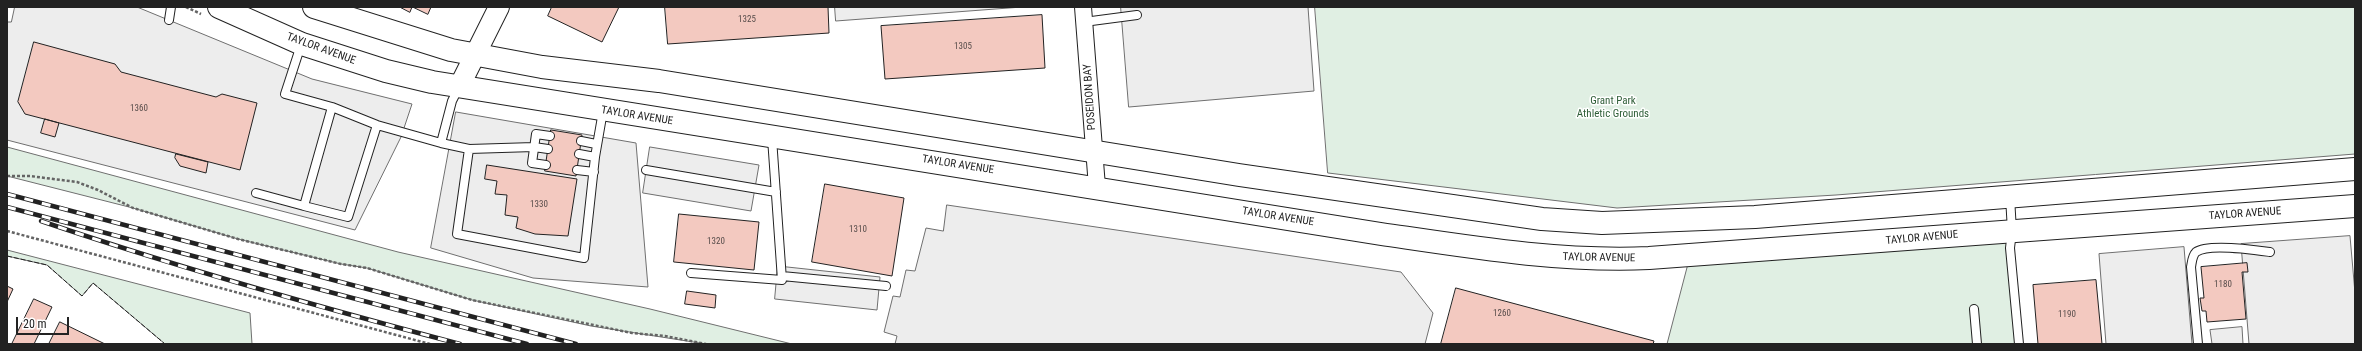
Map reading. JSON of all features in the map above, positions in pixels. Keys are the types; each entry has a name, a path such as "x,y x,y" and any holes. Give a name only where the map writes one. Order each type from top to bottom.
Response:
{"main road":[{"name":"TAYLOR AVENUE","path":"219,7 302,44 386,71 459,87 602,111 1097,187 1381,234 1566,258 1649,258 2355,206"},
{"path":"314,7 391,33 451,50 542,67 682,84 1094,151 1458,208 1542,219 1602,223 1755,216 2355,169"}],"street":[{"path":"459,87 499,7"},
{"name":"POSEIDON BAY","path":"1083,14 1097,187"}],"lane":[{"path":"169,20 171,7"},
{"path":"1083,14 1136,15"},
{"path":"302,44 285,94 332,107 377,125 441,143 469,149 534,147 548,150"},
{"path":"441,143 452,101 459,87"},
{"path":"304,206 332,107"},
{"path":"469,149 457,234 584,258 596,144 602,111"},
{"path":"256,193 348,217 377,125"},
{"path":"546,165 532,163 534,147 536,134 550,136"},
{"path":"691,273 782,280 772,137"},
{"path":"581,141 596,144"},
{"path":"580,154 595,157"},
{"path":"577,170 594,172"},
{"path":"646,170 776,192"},
{"path":"2010,196 2012,231 2010,248 2019,344"},
{"path":"2198,344 2191,267 2193,257 2197,252 2206,249 2242,248 2270,252"},
{"path":"782,276 886,286"},
{"path":"1974,309 1977,344"}],"path":[{"path":"7,176 36,177 77,182 98,190 133,208 238,239 341,264 367,268 472,300 632,334 665,336 706,344"},
{"path":"7,231 430,344"}],"green space":[{"name":"Grant Park Athletic Grounds","path":"1315,7 2355,7 2355,154 1836,195 1617,208 1328,173"},
{"path":"7,147 398,252 650,309 792,344 706,344 591,326 472,300 367,268 341,264 238,239 133,208 7,176"},
{"path":"2012,231 2020,344 1667,344 1690,256"},
{"path":"7,250 250,313 252,344 165,344 93,283 82,296 47,265 7,256"}],"shaded area":[{"path":"15,7 137,7 312,79 412,104 401,137 355,230 7,140 7,22 11,22"},
{"path":"835,7 1022,7 836,21"},
{"path":"1121,7 1308,7 1314,91 1129,107"},
{"path":"456,112 636,143 648,287 533,278 431,248"},
{"path":"650,147 759,165 751,211 643,193"},
{"path":"947,205 1401,272 1433,313 1425,344 895,344 897,336 884,332 893,296 900,297 906,270 915,271 926,228 943,231"},
{"path":"2350,236 2355,293 2355,344 2249,344 2241,244"},
{"path":"2184,247 2192,344 2106,344 2099,254"},
{"path":"778,266 880,277 877,310 775,299"},
{"path":"2242,327 2243,344 2212,344 2210,330"}],"building":[{"path":"400,7 412,7 410,12"},
{"path":"413,7 431,7 428,14"},
{"path":"552,7 619,7 602,42 548,16"},
{"path":"665,7 828,7 829,33 668,44"},
{"path":"1042,15 1045,68 885,79 881,26"},
{"path":"34,42 115,64 121,72 216,97 222,94 257,103 240,170 25,114 18,102"},
{"path":"45,119 59,123 55,137 41,133"},
{"path":"551,130 582,135 576,176 545,171"},
{"path":"176,154 208,162 206,173 180,166 175,158"},
{"path":"487,165 577,179 568,236 535,234 516,228 518,217 505,215 507,195 495,194 497,181 485,179"},
{"path":"825,184 904,198 892,276 812,262"},
{"path":"679,214 759,222 754,270 674,262"},
{"path":"2247,263 2248,272 2242,272 2246,319 2207,322 2206,311 2202,311 2200,298 2204,298 2201,267"},
{"path":"2096,280 2102,344 2038,344 2033,285"},
{"path":"7,286 13,289 7,302"},
{"path":"1456,288 1654,341 1653,344 1441,344"},
{"path":"687,291 716,295 715,308 685,304"},
{"path":"34,299 52,307 34,344 12,344"},
{"path":"60,322 105,344 49,344"}],"railway":[{"path":"7,194 576,344"},
{"path":"7,207 527,344"},
{"path":"41,221 145,255 249,286 460,344"}],"fence":[{"path":"7,256 47,265 82,296 93,283 165,344"}]}
